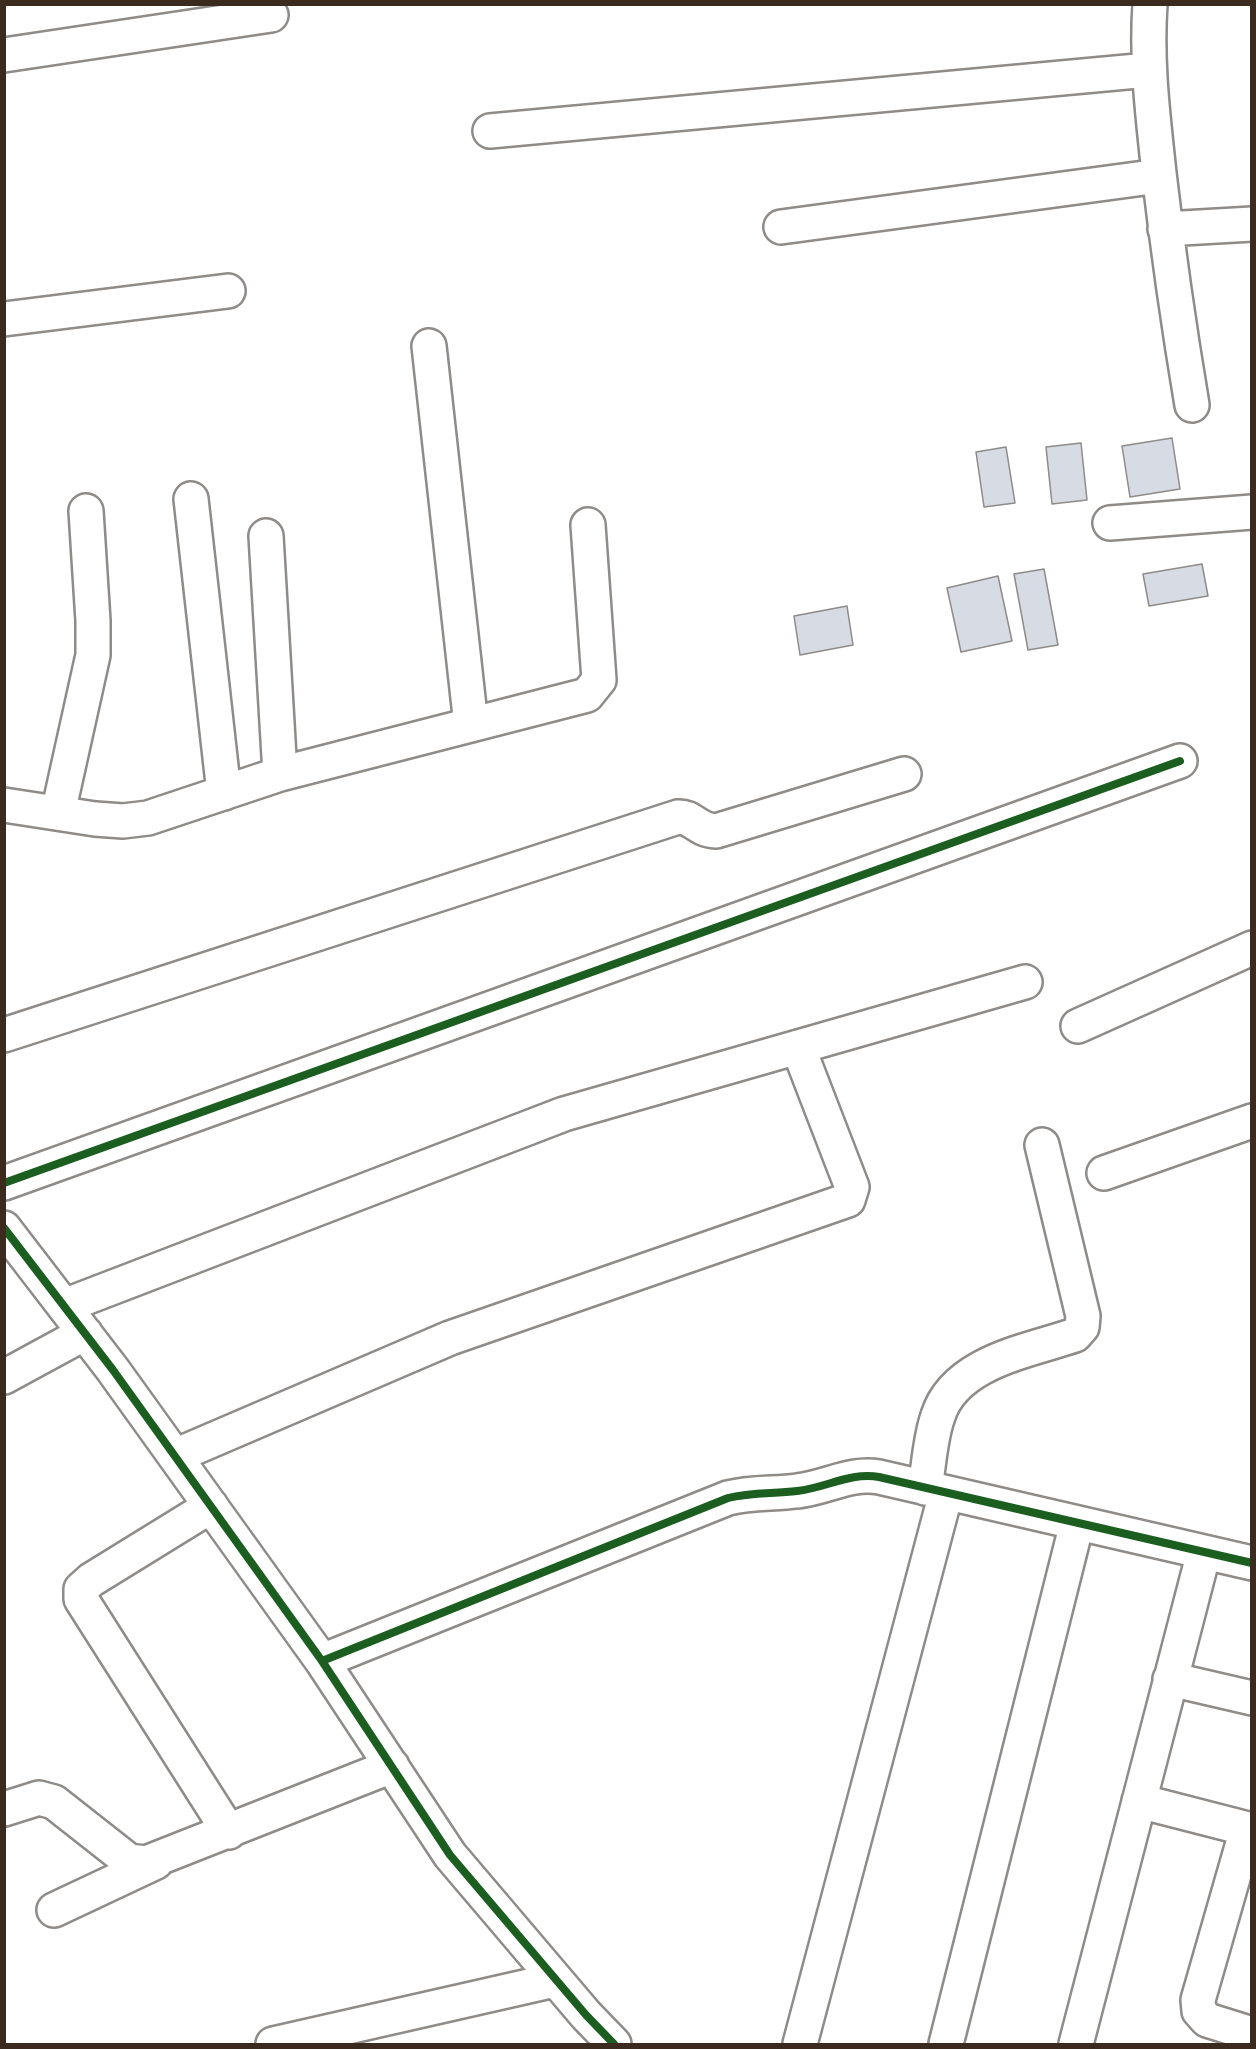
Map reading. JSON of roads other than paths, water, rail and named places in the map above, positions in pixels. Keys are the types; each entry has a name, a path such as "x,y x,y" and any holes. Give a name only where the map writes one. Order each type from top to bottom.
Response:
{"street":[{"path":"1150,4 1148,70 1165,229 1192,405"},
{"path":"4,55 271,15"},
{"path":"490,131 1148,70"},
{"path":"781,227 1160,176"},
{"path":"1165,229 1251,224"},
{"path":"4,319 228,291"},
{"path":"429,345 471,725"},
{"path":"190,499 224,793"},
{"path":"58,813 93,655 86,511"},
{"path":"1110,523 1251,512"},
{"path":"4,805 95,819 140,819 280,774 587,695 599,680 588,525"},
{"path":"266,536 280,774"},
{"path":"4,1183 1180,761"},
{"path":"4,1035 678,817 685,817 704,831 716,831 904,774"},
{"path":"1078,1026 1251,948"},
{"path":"64,1306 564,1114 1025,982"},
{"path":"175,1456 450,1338 848,1200 852,1187 798,1047"},
{"path":"1104,1173 1251,1121"},
{"path":"800,2044 936,1491 938,1415 950,1394 965,1378 988,1364 1075,1335 1082,1327 1083,1316 1042,1145"},
{"path":"4,1228 85,1333 322,1661 450,1855 555,1980 614,2044"},
{"path":"4,1377 85,1333"},
{"path":"322,1661 728,1498 742,1494 798,1491 862,1476 879,1477 1251,1563"},
{"path":"211,1506 91,1580 81,1589 81,1599 229,1832"},
{"path":"946,2044 1077,1523"},
{"path":"1076,2044 1204,1552"},
{"path":"1170,1679 1251,1698"},
{"path":"54,1910 159,1860 392,1766"},
{"path":"4,1809 39,1798 54,1802 129,1861 146,1863 159,1860"},
{"path":"1139,1801 1249,1829 1198,2000 1198,2012 1207,2020 1251,2034"},
{"path":"273,2044 555,1980"}]}
